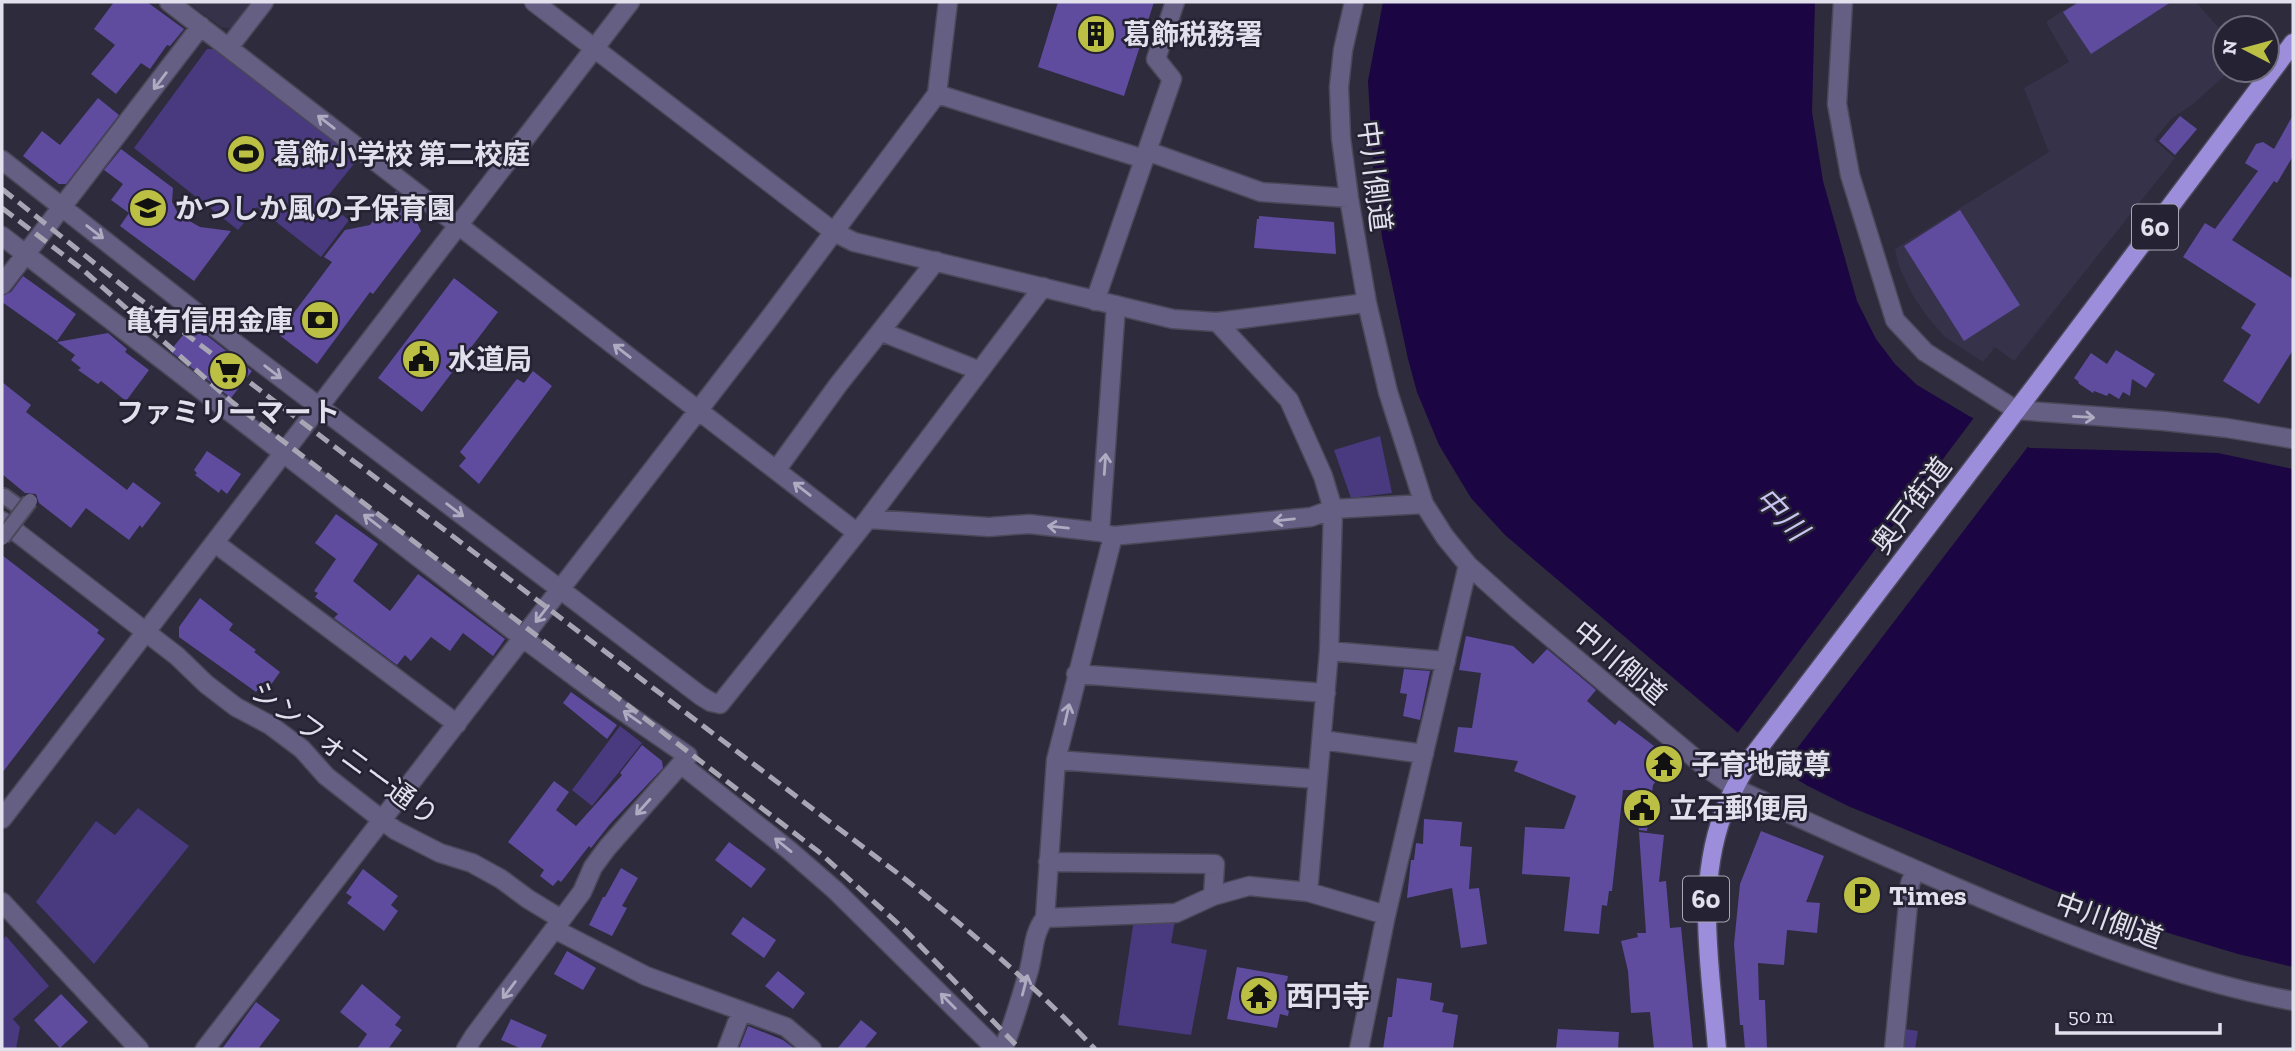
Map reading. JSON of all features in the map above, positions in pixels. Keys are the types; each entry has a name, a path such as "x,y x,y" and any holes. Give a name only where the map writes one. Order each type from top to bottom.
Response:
{"main road":[{"name":"奥戸街道","path":"1717,1049 1706,895 1718,830 1735,788 1752,757 2293,43"}],"street":[{"path":"169,2 698,411 777,469 862,526 989,527 1029,524 1107,534 1311,517 1333,509 1424,504"},
{"path":"229,47 264,2"},
{"path":"534,2 834,232 854,242 1173,319 1217,322 1362,304"},
{"path":"2,819 630,2"},
{"path":"205,1049 698,411 937,93 948,2"},
{"path":"1096,301 1172,79 1156,59 1175,2"},
{"name":"中川側道","path":"1354,2 1343,50 1339,87 1341,138 1362,304 1424,504 1445,537 1468,565 1704,766 1735,788 2037,922 2205,980 2293,1001"},
{"path":"1843,2 1837,104 1850,175 1895,320 1933,357 2013,415 2227,428 2293,439"},
{"path":"2,285 201,26"},
{"path":"937,93 1261,192 1349,198"},
{"path":"2,160 320,407 701,696 720,704 862,526 1043,287"},
{"path":"2,236 685,760 835,890 996,1049"},
{"path":"777,469 936,261"},
{"path":"1003,1049 1017,1016 1037,928 1045,918 1056,760 1107,534 1116,305"},
{"path":"1217,322 1289,400 1323,476 1333,509 1329,651 1308,892"},
{"path":"882,331 980,371"},
{"path":"2,528 14,500"},
{"path":"2,538 14,500"},
{"name":"シンフォニー通り","path":"2,521 177,656 206,684 236,707 270,726 302,750 326,776 395,830 440,853 472,863 501,878 557,924 646,976 786,1027 811,1049"},
{"path":"215,543 457,724"},
{"path":"1359,1049 1386,915 1468,565"},
{"path":"1329,651 1446,662"},
{"path":"1076,674 1325,693"},
{"path":"1322,740 1424,754"},
{"path":"466,1049 582,892 593,867 607,848 685,760"},
{"path":"1056,760 1317,779"},
{"path":"1048,862 1215,864 1213,896"},
{"path":"1894,1049 1910,884 1915,870"},
{"path":"1045,918 1176,913 1213,896 1249,886 1308,892 1386,915"},
{"path":"2,902 139,1049"},
{"path":"727,1049 741,1012"}],"shaded area":[{"path":"187,2 254,2 233,29 221,27"},
{"path":"2076,2 2196,2 2211,19 2211,84 2215,84 2171,119 2154,140 2175,158 2014,361 1995,347 1983,362 1945,337 1926,315 1912,294 1899,266 1895,249 2049,152 2024,88 2069,62 2046,22"},
{"name":"葛飾小学校 第二校庭","path":"207,49 213,49 358,159 324,201 349,220 321,257 257,207 238,230 134,148"},
{"path":"1380,436 1392,493 1351,498 1334,450"},
{"path":"620,726 642,743 592,806 572,790"},
{"path":"138,808 189,846 94,964 36,902 96,821 115,835"},
{"path":"1134,919 1175,921 1171,943 1207,950 1191,1035 1118,1025"},
{"path":"6,936 49,986 13,1019 20,1027 16,1049 2,1049 2,940"},
{"path":"1905,1029 1918,1031 1915,1049 1902,1049"}],"water":[{"name":"中川","path":"1383,2 1815,2 1812,112 1823,181 1857,301 1876,339 1895,364 1917,385 2030,448 2218,453 2293,469 2293,967 2238,954 2132,922 1848,806 1808,786 1783,771 1505,535 1471,498 1439,445 1417,392 1408,359 1382,237 1373,167 1368,81"}],"pier":[{"path":"1976,415 2030,444 1779,772 1736,735"}],"building":[{"path":"114,2 147,2 184,29 170,46 167,45 150,69 141,63 116,94 91,74 115,45 94,29"},
{"name":"葛飾税務署","path":"1058,2 1154,2 1124,96 1038,67"},
{"path":"2079,2 2171,2 2091,54 2063,12"},
{"path":"98,98 119,115 66,184 59,184 23,156 42,131 60,145"},
{"path":"2293,115 2293,156 2277,183 2274,181 2232,240 2293,279 2293,350 2259,404 2223,381 2251,335 2241,328 2256,304 2183,257 2205,223 2215,229 2258,171 2245,163 2256,144 2263,142 2274,149"},
{"path":"2180,116 2197,129 2175,155 2159,141"},
{"path":"121,149 173,188 172,202 179,215 200,227 231,231 194,281 120,226 129,213 111,200 123,184 104,170"},
{"path":"396,191 406,199 421,231 373,294 370,292 317,364 278,334 332,262 324,257 345,230 370,225"},
{"path":"1960,210 2020,305 1964,341 1904,246"},
{"path":"1259,216 1334,222 1336,254 1254,248"},
{"path":"23,276 76,314 57,341 2,302 2,296 11,292"},
{"path":"454,278 498,312 422,412 378,378"},
{"path":"192,324 252,371 231,398 170,351"},
{"path":"108,333 127,349 125,352 149,370 126,401 101,381 98,384 78,370 81,368 71,360 75,355 57,342"},
{"path":"2116,350 2155,374 2146,388 2132,379 2130,396 2123,392 2119,399 2109,393 2107,396 2094,391 2093,393 2074,378 2091,353 2107,364"},
{"path":"533,371 552,386 479,484 459,466 466,458 460,452 517,379 524,383"},
{"path":"2,382 31,405 26,412 127,490 133,482 161,503 129,540 86,508 71,528 39,503 36,494 25,493 2,474"},
{"path":"207,451 241,474 227,494 221,489 219,493 195,475 197,473 194,470"},
{"path":"336,514 378,544 353,581 390,611 418,574 505,639 493,656 463,633 450,651 431,637 411,661 405,655 397,665 334,618 338,614 315,597 318,593 314,591 336,559 315,543"},
{"path":"2,555 99,630 97,633 105,639 2,773"},
{"path":"200,598 233,624 229,630 280,672 270,686 264,682 256,692 179,637 179,627"},
{"path":"1466,636 1513,646 1533,664 1547,649 1596,690 1587,701 1615,725 1619,720 1642,737 1670,763 1653,785 1647,831 1639,830 1636,790 1623,790 1612,891 1609,891 1607,906 1602,905 1599,934 1564,931 1570,877 1522,874 1525,827 1564,829 1576,796 1514,771 1518,761 1454,752 1458,727 1472,728 1481,673 1459,670"},
{"path":"1404,669 1430,671 1420,720 1403,716 1407,694 1400,693"},
{"path":"571,692 617,725 607,739 563,703"},
{"path":"642,745 662,761 663,768 591,848 589,846 561,882 558,880 553,886 540,876 544,870 508,842 554,781 569,792 556,810 576,826 622,775 620,773"},
{"path":"1424,819 1462,822 1460,846 1472,847 1469,889 1479,888 1487,944 1461,948 1452,888 1407,898 1411,860 1414,860 1416,843 1423,844"},
{"path":"1761,831 1824,856 1806,902 1820,903 1817,933 1787,930 1784,965 1758,963 1759,1000 1765,1000 1767,1049 1745,1049 1743,1025 1740,1025 1734,944 1740,884"},
{"path":"1639,832 1664,835 1659,882 1666,881 1670,928 1681,927 1693,1049 1654,1049 1650,1012 1631,1013 1628,971 1621,941 1638,937 1637,933 1646,933"},
{"path":"729,842 766,869 751,888 715,860"},
{"path":"621,868 638,878 622,906 627,908 612,936 589,925"},
{"path":"363,869 398,896 391,905 398,911 384,931 347,903 352,897 346,893"},
{"path":"743,917 776,940 764,958 731,934"},
{"path":"567,951 596,968 583,990 554,974"},
{"path":"1237,967 1288,976 1285,990 1292,992 1288,1016 1280,1014 1277,1028 1227,1019"},
{"path":"778,971 805,993 793,1009 765,986"},
{"path":"1397,978 1432,983 1430,1000 1444,1003 1442,1012 1458,1015 1453,1049 1383,1049 1388,1017 1392,1017"},
{"path":"362,984 401,1017 395,1025 402,1030 388,1049 357,1049 367,1034 340,1012"},
{"path":"61,994 88,1022 60,1048 34,1020"},
{"path":"256,1002 280,1020 258,1049 222,1049"},
{"path":"511,1019 547,1035 540,1049 522,1049 501,1040"},
{"path":"861,1020 877,1033 864,1049 837,1049"},
{"path":"748,1026 783,1040 795,1049 739,1049"},
{"path":"1558,1029 1619,1032 1618,1049 1556,1049"}],"railway":[{"path":"2,189 133,294 900,875 1001,959 1095,1049"},
{"path":"2,208 82,269 232,402 819,852 905,930 1020,1049"}],"place":[{"name":"葛飾税務署","path":"1096,34"},
{"name":"葛飾小学校 第二校庭","path":"246,154"},
{"name":"かつしか風の子保育園","path":"148,208"},
{"name":"亀有信用金庫","path":"320,320"},
{"name":"水道局","path":"421,359"},
{"name":"ファミリーマート","path":"228,371"},
{"name":"子育地蔵尊","path":"1664,764"},
{"name":"立石郵便局","path":"1642,808"},
{"name":"Times","path":"1862,895"},
{"name":"西円寺","path":"1259,996"}]}
